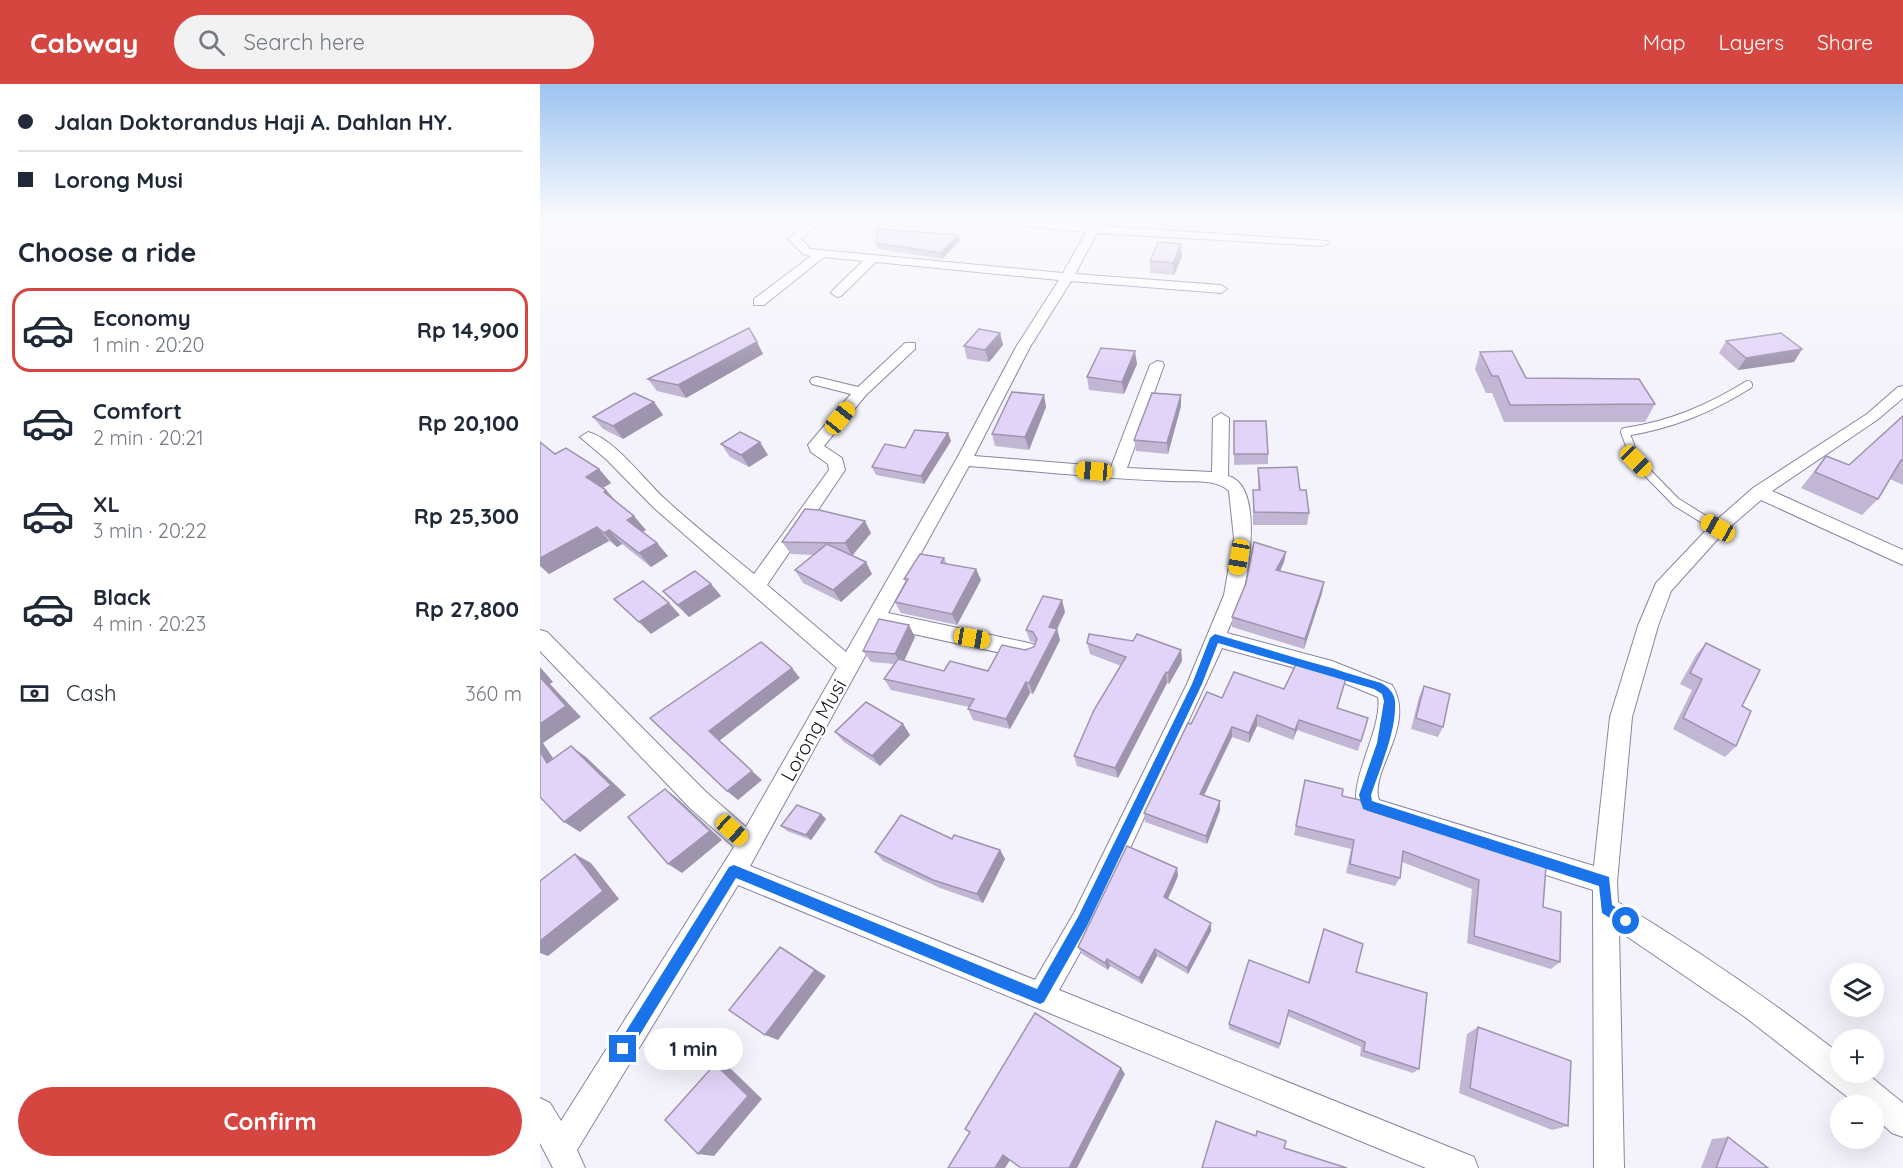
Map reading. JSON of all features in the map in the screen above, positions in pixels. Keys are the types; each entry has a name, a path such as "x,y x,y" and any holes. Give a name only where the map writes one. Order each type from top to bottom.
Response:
{"street":[{"path":"759,302 802,269"},
{"path":"837,293 862,269"},
{"path":"976,269 1221,290"},
{"name":"Lorong Musi","path":"540,1113 566,1158 749,845 1028,341 1072,269"},
{"path":"757,584 837,470 836,462 816,446 861,392 910,346"},
{"path":"1117,472 1157,365"},
{"path":"817,381 861,392"},
{"path":"1609,1168 1605,882 1621,717 1648,626 1663,588 1718,528 1759,492 1872,417 1903,390"},
{"path":"1220,479 1221,418"},
{"path":"588,437 613,456 659,503 757,584 849,666"},
{"path":"964,460 1220,479 1230,482 1237,489 1243,538 1233,594 1197,684 1083,922 1040,997"},
{"path":"1759,492 1903,558"},
{"path":"875,618 1029,651"},
{"path":"540,638 698,800 749,845"},
{"path":"1215,638 1340,673 1378,686 1386,692 1389,701 1383,743 1365,795 1367,805 1605,882"},
{"path":"734,871 1463,1168"},
{"path":"1606,909 1686,957 1744,997 1830,1063"},
{"path":"1855,1083 1903,1122"}],"lane":[{"path":"1718,528 1676,502 1636,461 1625,432 1660,428 1708,410 1748,384"}],"building":[{"path":"749,328 757,342 678,385 648,379"},
{"path":"979,329 1000,333 985,350 964,346"},
{"path":"1781,333 1802,349 1746,358 1726,341"},
{"path":"1101,348 1135,351 1122,382 1087,377"},
{"path":"1512,351 1526,378 1639,379 1655,404 1510,405 1498,376 1492,376 1480,352"},
{"path":"1012,392 1044,395 1025,437 992,434"},
{"path":"634,393 654,402 613,426 593,417"},
{"path":"1152,393 1181,395 1167,443 1134,440"},
{"path":"1903,416 1903,461 1901,460 1878,499 1815,472 1826,456 1849,465"},
{"path":"1234,421 1266,421 1268,454 1234,454"},
{"path":"915,430 948,433 921,476 872,467 885,444 905,448"},
{"path":"740,432 760,442 741,455 721,444"},
{"path":"540,442 555,454 566,448 599,469 586,477 606,490 604,492 634,516 627,520 657,543 639,553 609,530 604,533 597,527 540,558"},
{"path":"1297,467 1300,490 1306,490 1309,513 1254,512 1253,490 1260,490 1258,468"},
{"path":"805,509 865,521 845,543 782,542"},
{"path":"1254,542 1286,552 1276,570 1324,582 1305,639 1232,617 1246,583"},
{"path":"827,544 866,562 833,590 795,570"},
{"path":"920,554 944,558 941,563 976,569 952,614 895,602 908,579 904,579"},
{"path":"695,571 711,584 678,605 663,591"},
{"path":"643,581 669,603 639,622 614,599"},
{"path":"1043,596 1062,600 1049,627 1057,629 1029,683 1026,682 1006,719 968,709 974,699 884,679 898,659 944,671 950,661 988,671 1002,645 1025,650 1034,647 1037,639 1033,632 1026,630"},
{"path":"879,619 909,625 895,654 863,651"},
{"path":"1089,634 1133,641 1137,634 1181,650 1168,673 1166,672 1115,768 1074,756 1094,710 1126,657 1087,643"},
{"path":"761,642 792,668 709,731 752,771 727,791 650,718"},
{"path":"1706,643 1760,670 1742,706 1751,711 1736,746 1683,718 1702,679 1690,673"},
{"path":"1298,660 1334,669 1347,675 1337,708 1368,718 1361,741 1299,720 1295,730 1257,715 1249,733 1232,727 1200,794 1220,801 1206,836 1144,813 1188,723 1191,724 1207,692 1222,698 1234,672 1284,689"},
{"path":"540,677 566,706 540,724"},
{"path":"1424,686 1450,694 1443,727 1416,718"},
{"path":"866,702 903,724 872,756 835,732"},
{"path":"571,746 611,785 564,822 540,797 540,751 547,763"},
{"path":"1305,780 1343,789 1342,796 1360,800 1367,810 1546,866 1543,907 1561,912 1560,962 1474,936 1479,880 1403,851 1400,878 1350,864 1354,840 1296,826"},
{"path":"665,789 710,831 668,864 628,817"},
{"path":"797,805 821,814 806,835 781,826"},
{"path":"901,815 952,839 954,835 1000,850 977,894 933,880 875,852"},
{"path":"1127,846 1177,868 1164,897 1211,923 1187,968 1155,949 1139,978 1107,959 1105,963 1078,947"},
{"path":"575,854 603,891 540,941 540,881"},
{"path":"1324,929 1363,944 1356,972 1427,993 1419,1069 1364,1051 1365,1042 1289,1010 1280,1044 1229,1024 1249,960 1309,983"},
{"path":"780,947 815,970 765,1035 729,1010"},
{"path":"1035,1013 1121,1068 1069,1168 1021,1168 1003,1155 995,1168 948,1168 970,1132 965,1129"},
{"path":"1478,1027 1571,1061 1568,1126 1470,1088"},
{"path":"715,1064 748,1096 698,1154 665,1120"},
{"path":"1216,1121 1256,1136 1257,1131 1286,1141 1284,1148 1347,1168 1202,1168"},
{"path":"1728,1137 1768,1168 1716,1168"}],"route":[{"path":"623,1049 734,871 1040,997 1083,922 1197,684 1215,638 1269,652 1378,686 1386,692 1389,701 1383,743 1365,795 1367,805 1605,882 1606,909 1626,921"}]}
